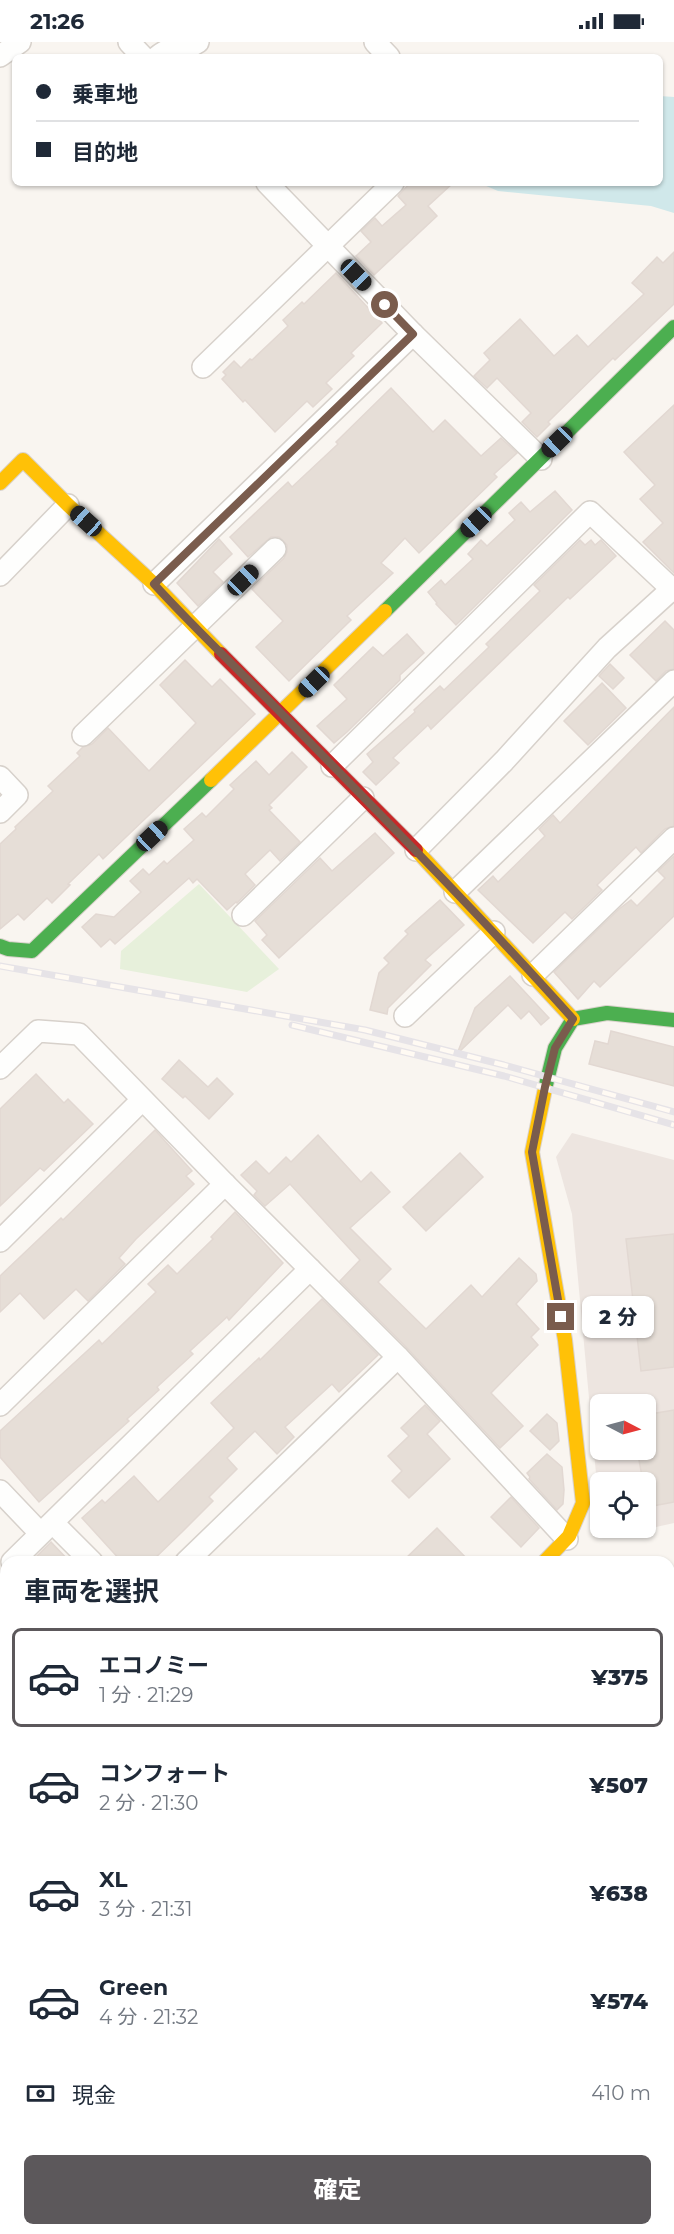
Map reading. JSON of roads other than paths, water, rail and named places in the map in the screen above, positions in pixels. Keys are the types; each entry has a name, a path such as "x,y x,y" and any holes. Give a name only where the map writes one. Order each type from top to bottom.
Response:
{"street":[{"path":"0,56 20,42"},
{"path":"129,42 141,54"},
{"path":"162,54 173,47 190,48 198,42"},
{"path":"375,42 386,54"},
{"path":"270,186 413,334 541,459"},
{"path":"204,367 390,186"},
{"path":"0,946 32,951 281,713 674,327"},
{"path":"154,584 413,334"},
{"path":"0,483 24,460 68,505 154,584 416,850 573,1019"},
{"path":"0,575 68,505"},
{"path":"333,766 590,512 673,590 607,648 504,761 416,850"},
{"path":"82,735 275,549"},
{"path":"455,892 674,681"},
{"path":"0,777 18,795 0,812"},
{"path":"243,915 363,798"},
{"path":"533,975 674,838"},
{"path":"405,1016 494,932"},
{"path":"550,1556 575,1528 583,1503 565,1340 532,1152 545,1087 555,1048 573,1019 608,1013 674,1020"},
{"path":"0,1068 38,1031 79,1034 398,1357 567,1539"},
{"path":"0,1241 142,1100"},
{"path":"0,1405 225,1184"},
{"path":"18,1556 310,1269"},
{"path":"192,1556 398,1357"},
{"path":"0,1491 84,1556"}],"water":[{"path":"663,96 674,97 674,213 651,206 498,191 486,186 663,186"}],"railway":[{"path":"0,966 365,1030 504,1065 674,1112"},
{"path":"292,1025 504,1076 674,1125"}]}
